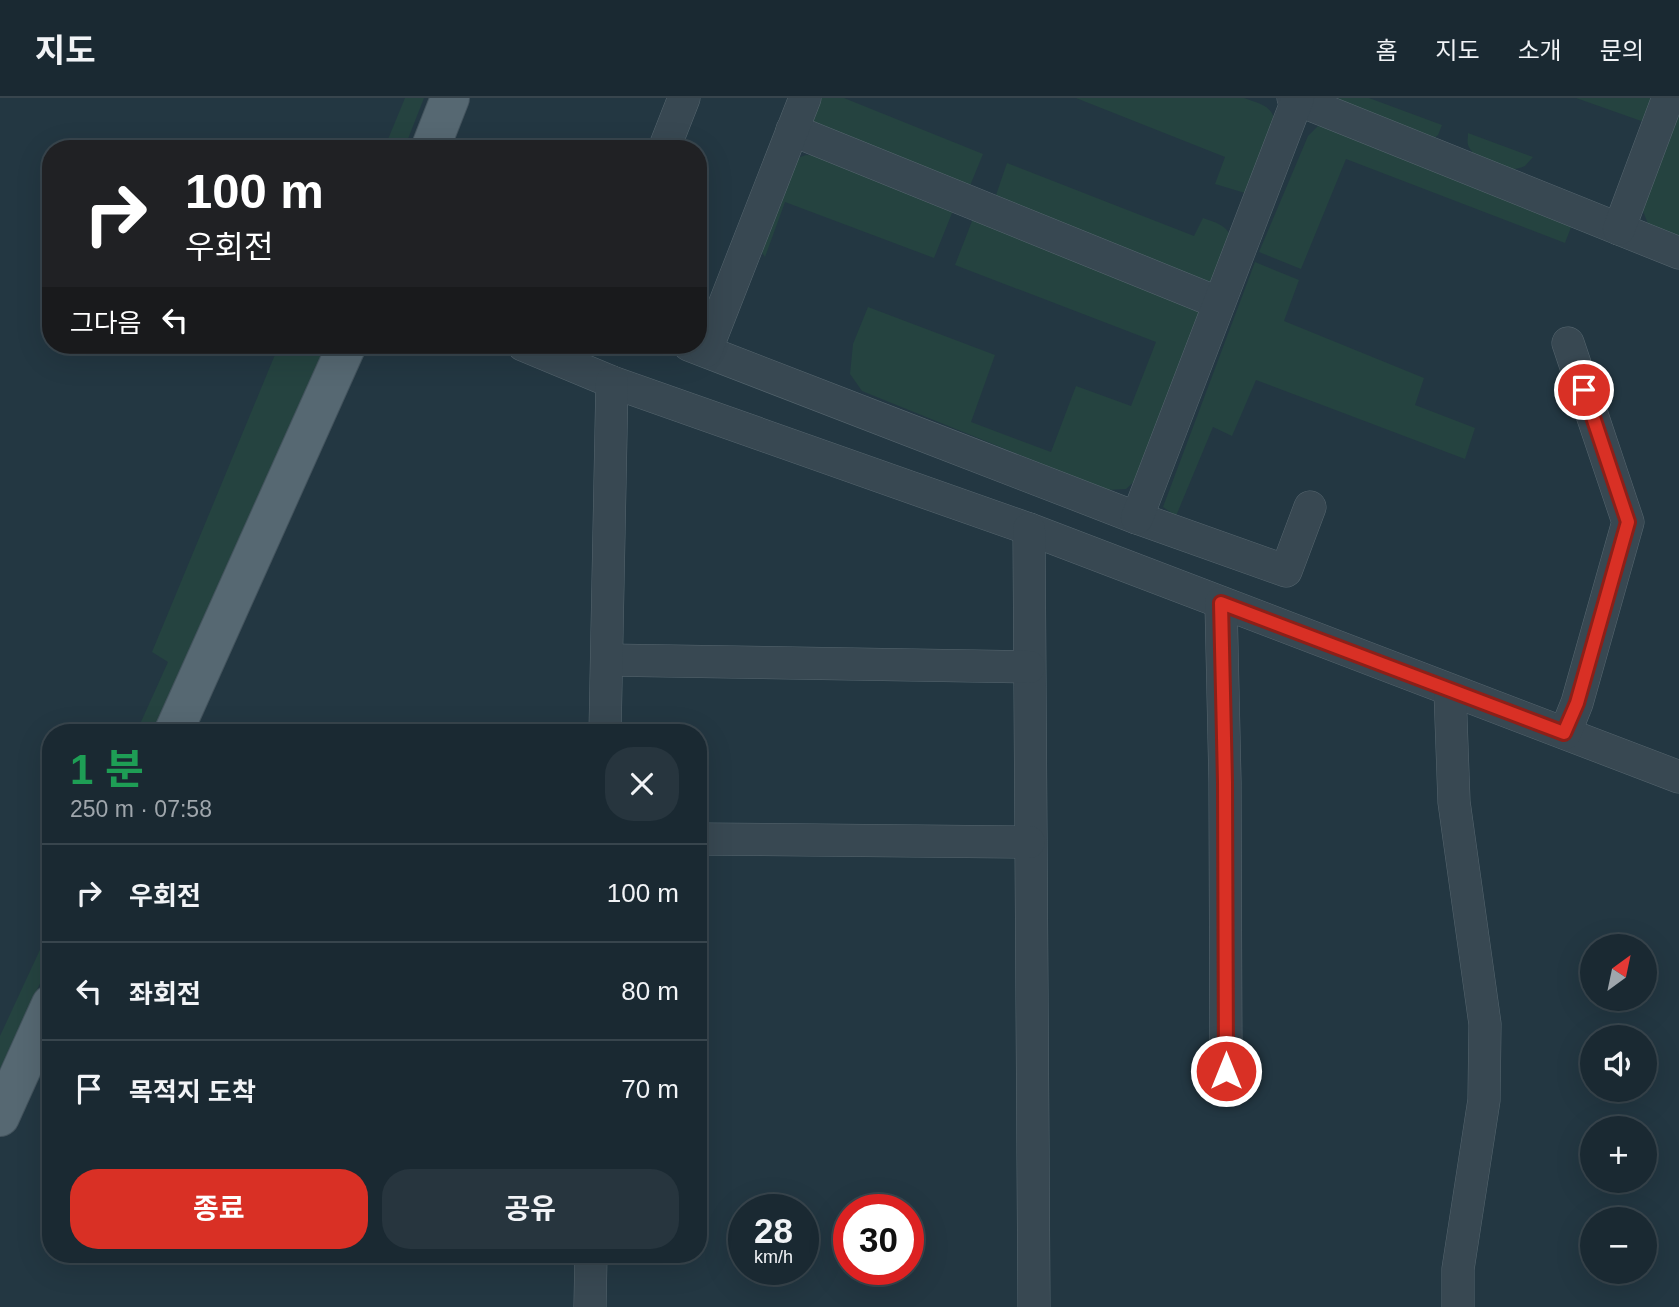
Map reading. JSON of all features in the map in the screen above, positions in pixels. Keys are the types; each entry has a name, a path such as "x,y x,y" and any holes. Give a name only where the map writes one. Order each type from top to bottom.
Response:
{"main road":[{"path":"434,140 450,98"},
{"path":"177,724 343,354"},
{"path":"0,1117 42,1024"}],"street":[{"path":"668,140 684,98"},
{"path":"707,325 805,98"},
{"path":"1619,229 1668,98"},
{"path":"1137,518 1296,99 1679,253"},
{"path":"792,130 1219,303"},
{"path":"1564,733 1577,703 1628,522 1568,343"},
{"path":"707,352 1137,518 1286,572 1310,507"},
{"path":"545,354 612,382 1029,529 1679,776"},
{"path":"605,724 612,382"},
{"path":"1029,529 1034,1307"},
{"path":"1221,603 1226,1071"},
{"path":"607,660 1029,667"},
{"path":"1450,691 1454,802 1485,1024 1484,1100 1458,1269 1458,1307"},
{"path":"707,839 1029,842"},
{"path":"590,1307 591,1263"}],"green space":[{"path":"405,98 424,98 408,140 388,140"},
{"path":"813,98 844,98 983,154 967,193 812,122"},
{"path":"1076,98 1244,98 1271,111 1273,131 1265,154 1245,193 1215,184 1225,157"},
{"path":"1338,98 1369,98 1442,125 1433,139 1352,110"},
{"path":"1576,98 1653,98 1644,122"},
{"path":"1679,98 1679,246 1649,226 1642,209"},
{"path":"1318,126 1338,131 1573,222 1565,243 1346,159 1301,269 1259,252 1308,136"},
{"path":"1468,133 1533,157 1525,166 1518,168 1493,166 1472,151 1468,145"},
{"path":"806,155 821,156 954,208 934,258 785,202 765,257 760,250 795,159"},
{"path":"1007,163 1194,236 1203,218 1220,225 1231,237 1214,281 1206,283 995,198"},
{"path":"974,216 1202,313 1137,479 1126,489 1106,490 862,391 850,374 853,344 868,307 995,355 971,422 1051,452 1076,386 1131,406 1156,342 955,265"},
{"path":"1255,262 1299,280 1284,321 1424,378 1415,405 1475,428 1465,459 1256,380 1232,436 1213,427 1176,516 1163,507"},
{"path":"275,354 322,354 160,724 140,724 168,662 152,652"},
{"path":"42,945 42,979 0,1069 0,1036"}],"route":[{"path":"1226,1071 1221,603 1564,733 1577,703 1628,522 1584,390"}]}
